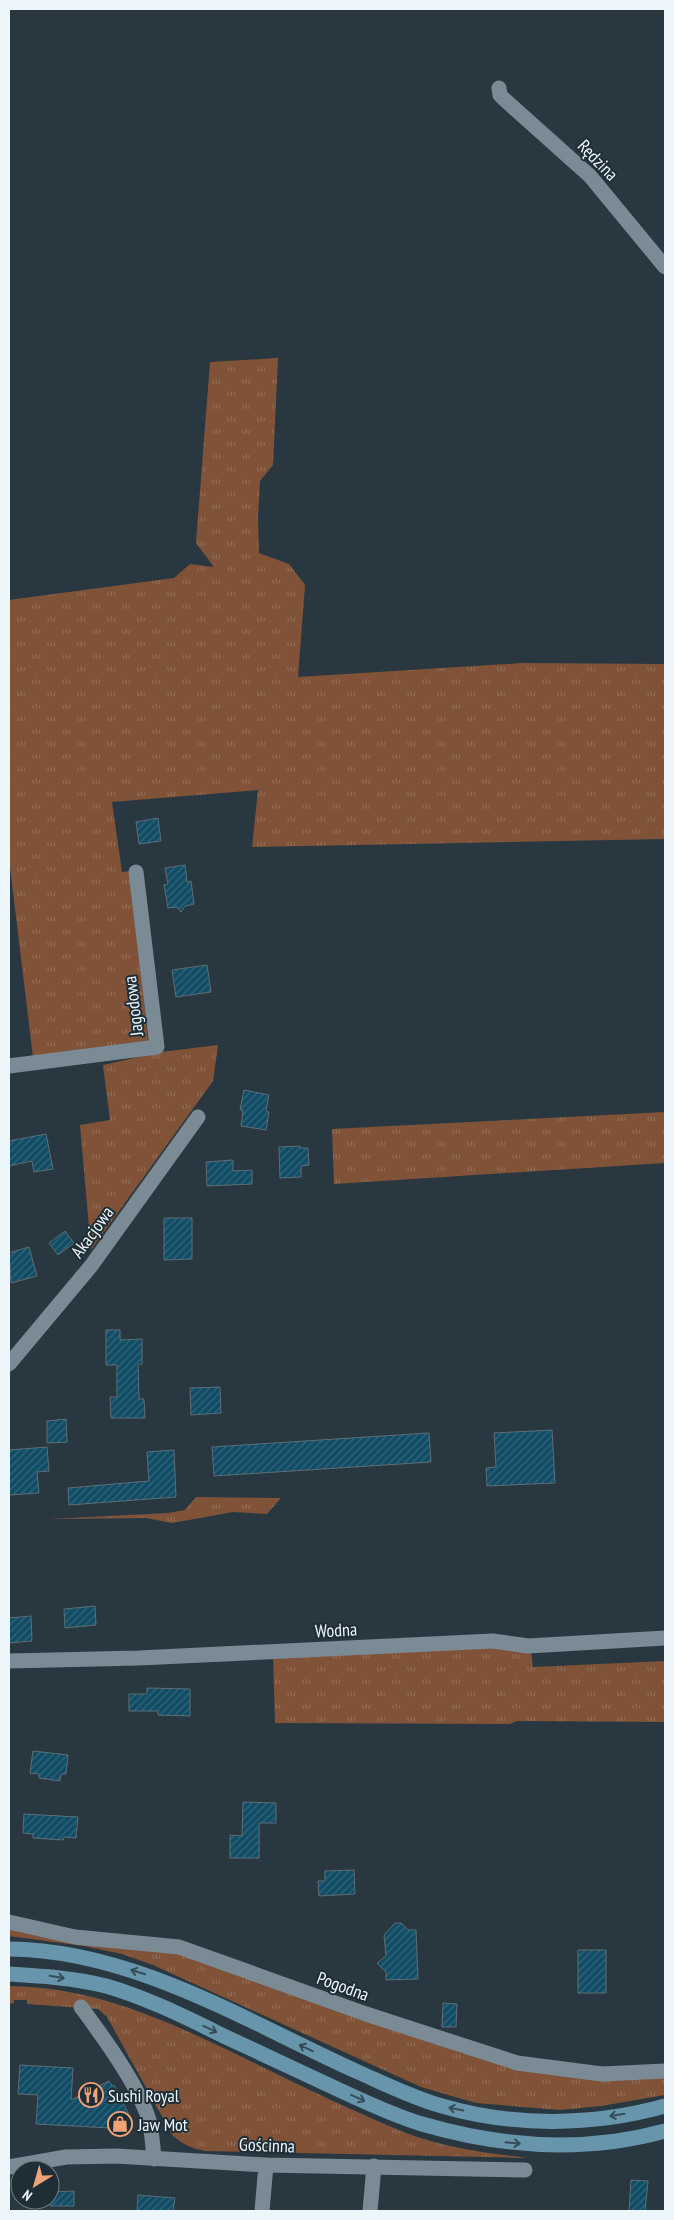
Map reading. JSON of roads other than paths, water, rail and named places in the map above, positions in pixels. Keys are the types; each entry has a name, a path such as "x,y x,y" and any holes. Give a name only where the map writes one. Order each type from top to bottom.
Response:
{"main road":[{"path":"9,1950 34,1950 71,1954 143,1973 395,2089 442,2106 504,2118 559,2122 601,2118 665,2106"},
{"path":"9,1974 53,1976 107,1987 171,2011 371,2104 421,2123 476,2138 516,2144 581,2145 665,2134"}],"street":[{"name":"Rędzina","path":"499,88 500,95 504,99 528,118 590,176 665,267"},
{"name":"Jagodowa","path":"9,1066 157,1046 136,872"},
{"name":"Akacjowa","path":"9,1364 91,1266 198,1117"},
{"name":"Wodna","path":"9,1661 139,1658 494,1641 528,1646 665,1638"},
{"name":"Pogodna","path":"9,1922 74,1937 179,1947 366,2014 517,2063 602,2074 665,2071"},
{"path":"81,2007 128,2076 148,2119 154,2159"},
{"name":"Gościnna","path":"9,2167 66,2157 116,2156 266,2164 525,2170"},
{"path":"262,2211 266,2164"},
{"path":"370,2211 374,2166"}],"place":[{"name":"Sushi Royal","path":"91,2095"},
{"name":"Jaw Mot","path":"120,2124"}]}
